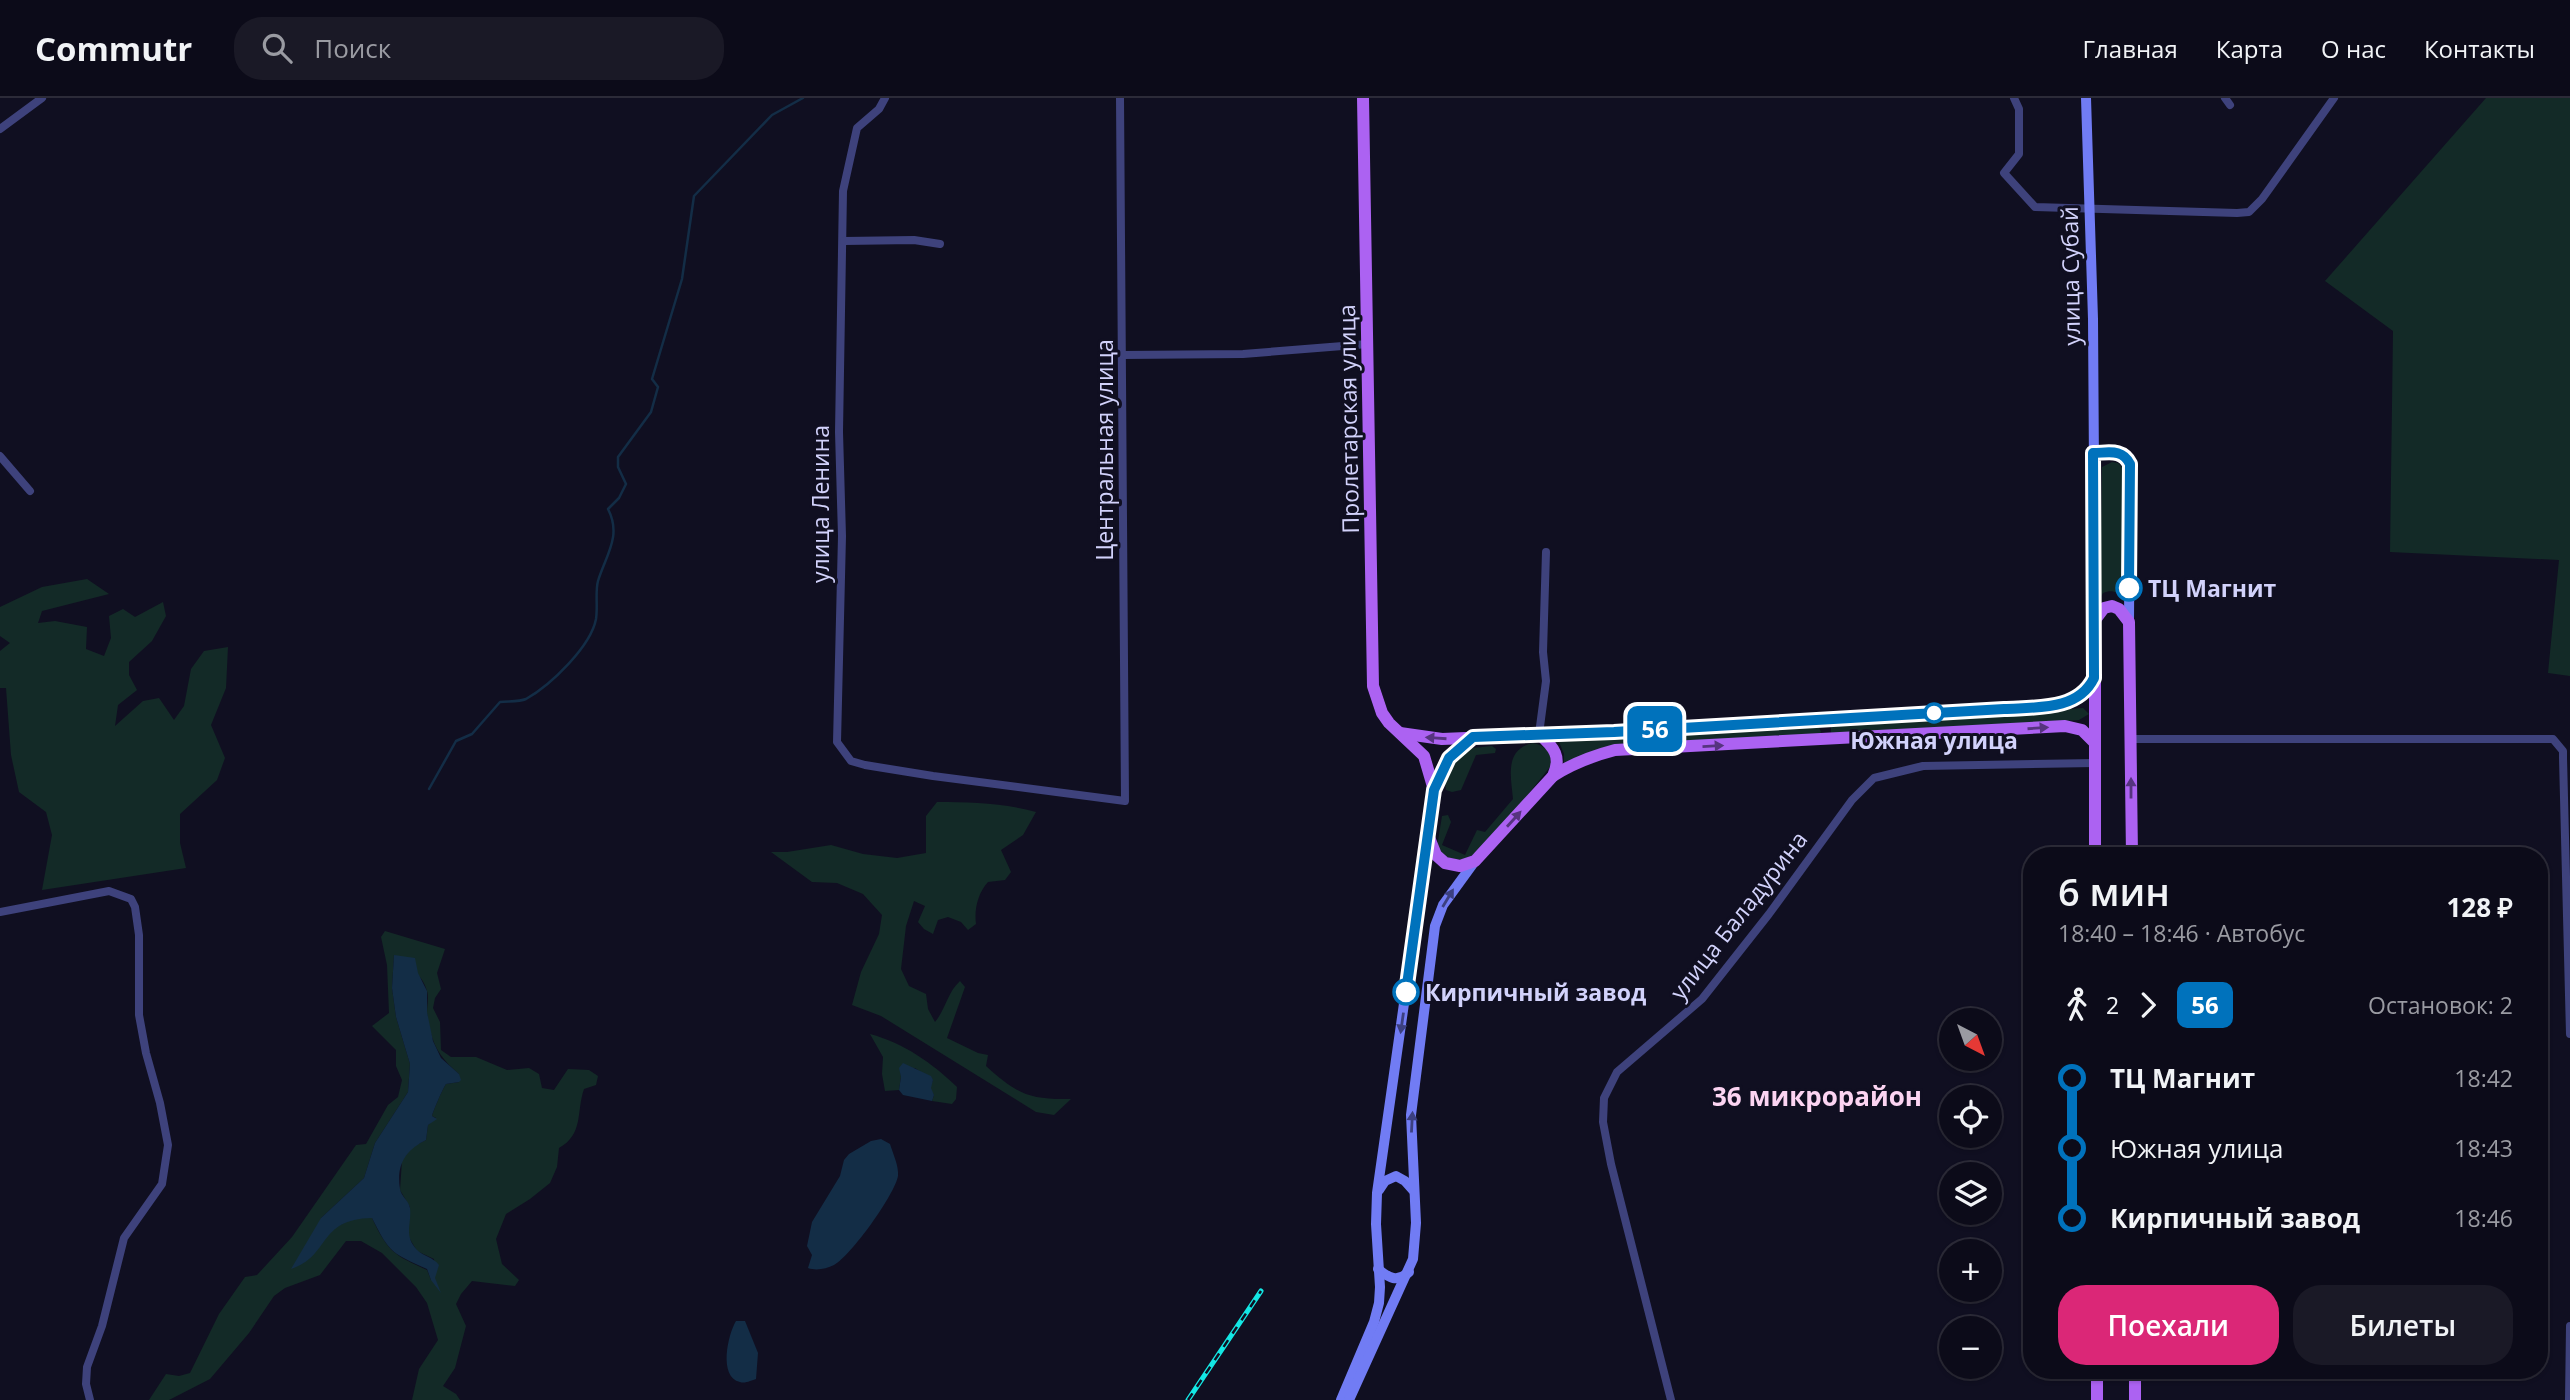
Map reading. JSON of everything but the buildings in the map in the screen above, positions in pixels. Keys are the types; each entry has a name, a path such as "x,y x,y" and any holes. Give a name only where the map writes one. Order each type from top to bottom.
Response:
{"main road":[{"name":"Пролетарская улица","path":"1363,98 1373,686 1381,713 1424,756 1434,790"},
{"name":"улица Субай","path":"2086,98 2095,620"},
{"path":"2093,453 2118,452 2126,457 2130,464 2132,847"},
{"path":"2095,847 2095,620 2104,608 2112,606 2119,609 2129,622"},
{"path":"1399,732 1442,738 1614,732 2046,706 2076,699 2084,693 2094,678"},
{"path":"1817,719 1824,729 1819,741"},
{"path":"1349,1400 1409,1272 1415,1245 1411,1115 1435,926 1443,905 1475,861 1553,776 1570,765 1615,750 2065,726 2082,730 2094,742"},
{"path":"1539,734 1554,747 1557,754 1557,768 1553,776"},
{"path":"1341,1400 1374,1322 1379,1303 1377,1193 1434,790 1449,758 1473,737"},
{"path":"1428,835 1436,855 1445,863 1460,866 1475,861"},
{"path":"1377,1193 1385,1181 1396,1176 1413,1190"},
{"path":"1378,1269 1394,1279 1399,1279 1409,1272"},
{"path":"2097,1379 2097,1400"},
{"path":"2135,1379 2136,1400"}],"street":[{"path":"0,129 42,98"},
{"name":"улица Ленина","path":"885,98 879,109 857,128 843,191 839,432 842,536 837,742 851,761 933,776 1125,801"},
{"name":"Центральная улица","path":"1120,98 1125,801"},
{"path":"2014,98 2019,109 2019,153 2004,173 2035,207 2249,212 2262,199 2334,98"},
{"path":"844,241 914,240 940,244"},
{"path":"1123,355 1243,354 1368,344"},
{"path":"0,456 30,491"},
{"path":"1539,734 1546,681 1543,652 1546,552"},
{"path":"2131,739 2548,738 2558,743 2563,758 2570,1034"},
{"name":"улица Баладурина","path":"1671,1400 1607,1143 1602,1110 1613,1078 1627,1062 1702,999 1769,914 1852,800 1874,778 1923,766 2095,763"},
{"path":"0,912 113,891 131,899 135,907 139,1014 168,1145 162,1184 124,1238 102,1326 87,1367 86,1384 90,1400"},
{"path":"2569,1400 2570,1326"}],"green space":[{"path":"2486,98 2570,98 2570,676 2548,673 2559,560 2390,552 2393,331 2325,281"},
{"path":"2112,462 2118,463 2126,471 2124,598 2109,591 2103,593 2100,599 2102,467"},
{"path":"87,579 109,594 42,611 38,623 55,621 87,627 86,649 104,656 111,638 109,616 123,609 135,617 163,602 166,616 152,641 129,662 129,675 137,690 118,705 115,726 143,701 159,698 174,720 184,706 191,669 204,651 228,647 226,688 211,725 225,758 217,780 180,814 180,843 186,868 42,890 52,835 46,812 19,792 11,755 6,688 0,688 0,651 10,643 0,636 0,607 42,587"},
{"path":"2083,708 2089,714 2079,720 1831,737 1831,726"},
{"path":"1818,725 1820,734 1645,747 1564,766 1564,754 1557,737"},
{"path":"1533,743 1548,751 1550,767 1486,844 1467,858 1444,857 1437,847 1442,816 1448,815 1451,822 1442,845 1465,855 1477,830 1485,832 1513,799 1513,758 1517,751"},
{"path":"1492,746 1496,749 1495,753 1476,755 1461,790 1446,790 1446,778 1454,760 1469,749"},
{"path":"937,802 987,804 1036,812 1023,835 1001,850 1011,872 1005,880 988,882 985,886 978,902 976,924 968,930 961,922 948,917 938,920 933,934 918,922 925,906 914,901 906,926 901,969 909,986 926,994 928,1009 935,1022 960,981 965,987 947,1038 988,1055 986,1066 1015,1089 1044,1098 1071,1099 1054,1115 1036,1112 881,1016 852,1005 861,972 879,934 882,915 863,894 837,883 812,882 771,852 831,845 863,854 897,858 926,853 926,816"},
{"path":"385,931 445,949 437,973 441,989 433,1008 440,1022 441,1050 451,1057 476,1057 507,1070 529,1068 539,1074 542,1088 554,1090 568,1069 589,1070 598,1076 596,1085 584,1089 576,1129 559,1148 557,1167 550,1183 506,1214 496,1239 502,1264 519,1280 515,1286 472,1281 456,1304 466,1326 455,1368 443,1386 460,1400 412,1400 419,1369 438,1340 427,1303 416,1287 382,1253 361,1241 346,1241 320,1275 285,1288 274,1296 249,1333 210,1379 169,1400 149,1400 166,1374 179,1376 190,1373 219,1314 245,1277 257,1275 292,1237 356,1145 366,1144 388,1105 398,1097 402,1080 396,1066 396,1050 372,1026 389,1013 387,965 381,937","holes":["394,955 409,966 425,985 433,1040 445,1061 459,1074 459,1082 446,1084 432,1116 436,1118 428,1125 426,1140 412,1147 402,1160 400,1190 410,1207 407,1234 417,1251 434,1259 435,1278 431,1280 427,1270 393,1251 372,1218 352,1218 333,1229 321,1218 364,1178 375,1143 408,1092 410,1064 396,1017 392,988"]},
{"path":"870,1034 906,1048 947,1078 957,1087 956,1099 952,1104 932,1101 934,1095 930,1088 933,1080 915,1068 900,1068 899,1090 885,1091 883,1057"}],"water":[{"path":"394,955 415,958 418,973 427,991 427,1012 433,1041 441,1058 459,1074 461,1080 446,1084 432,1116 437,1119 428,1125 426,1140 413,1148 404,1159 399,1180 401,1192 410,1208 410,1239 417,1250 439,1265 435,1278 441,1293 427,1269 399,1255 388,1246 372,1218 354,1220 342,1225 333,1231 313,1256 291,1269 321,1218 364,1178 375,1143 408,1092 410,1064 396,1017 392,988"},
{"path":"903,1063 931,1076 934,1095 932,1101 903,1095 899,1090 899,1068"},
{"path":"881,1139 890,1144 898,1168 898,1176 889,1196 861,1238 842,1259 824,1268 808,1268 812,1255 807,1246 812,1222 840,1176 844,1160 871,1141"},
{"path":"736,1321 745,1321 758,1353 756,1379 744,1383 733,1378 727,1364 730,1335"}],"waterway":[{"path":"429,789 456,741 472,734 500,702 526,699 536,693 568,664 593,630 598,581 613,537 612,519 608,509 619,498 626,484 618,467 618,457 651,412 658,387 652,379 682,279 694,196 772,115 803,98"}],"railway":[{"path":"1188,1400 1261,1291"}],"bus line":[{"name":"56","path":"1406,992 1434,790 1449,758 1473,737 1614,732 2004,709 2046,706 2076,699 2090,686 2094,678 2093,453 2118,452 2126,457 2130,464 2129,588"}],"place":[{"name":"ТЦ Магнит","path":"2129,588"},
{"name":"Южная улица","path":"1934,713"},
{"name":"Кирпичный завод","path":"1406,992"}],"district":[{"name":"36 микрорайон","path":"1817,1096"}]}
